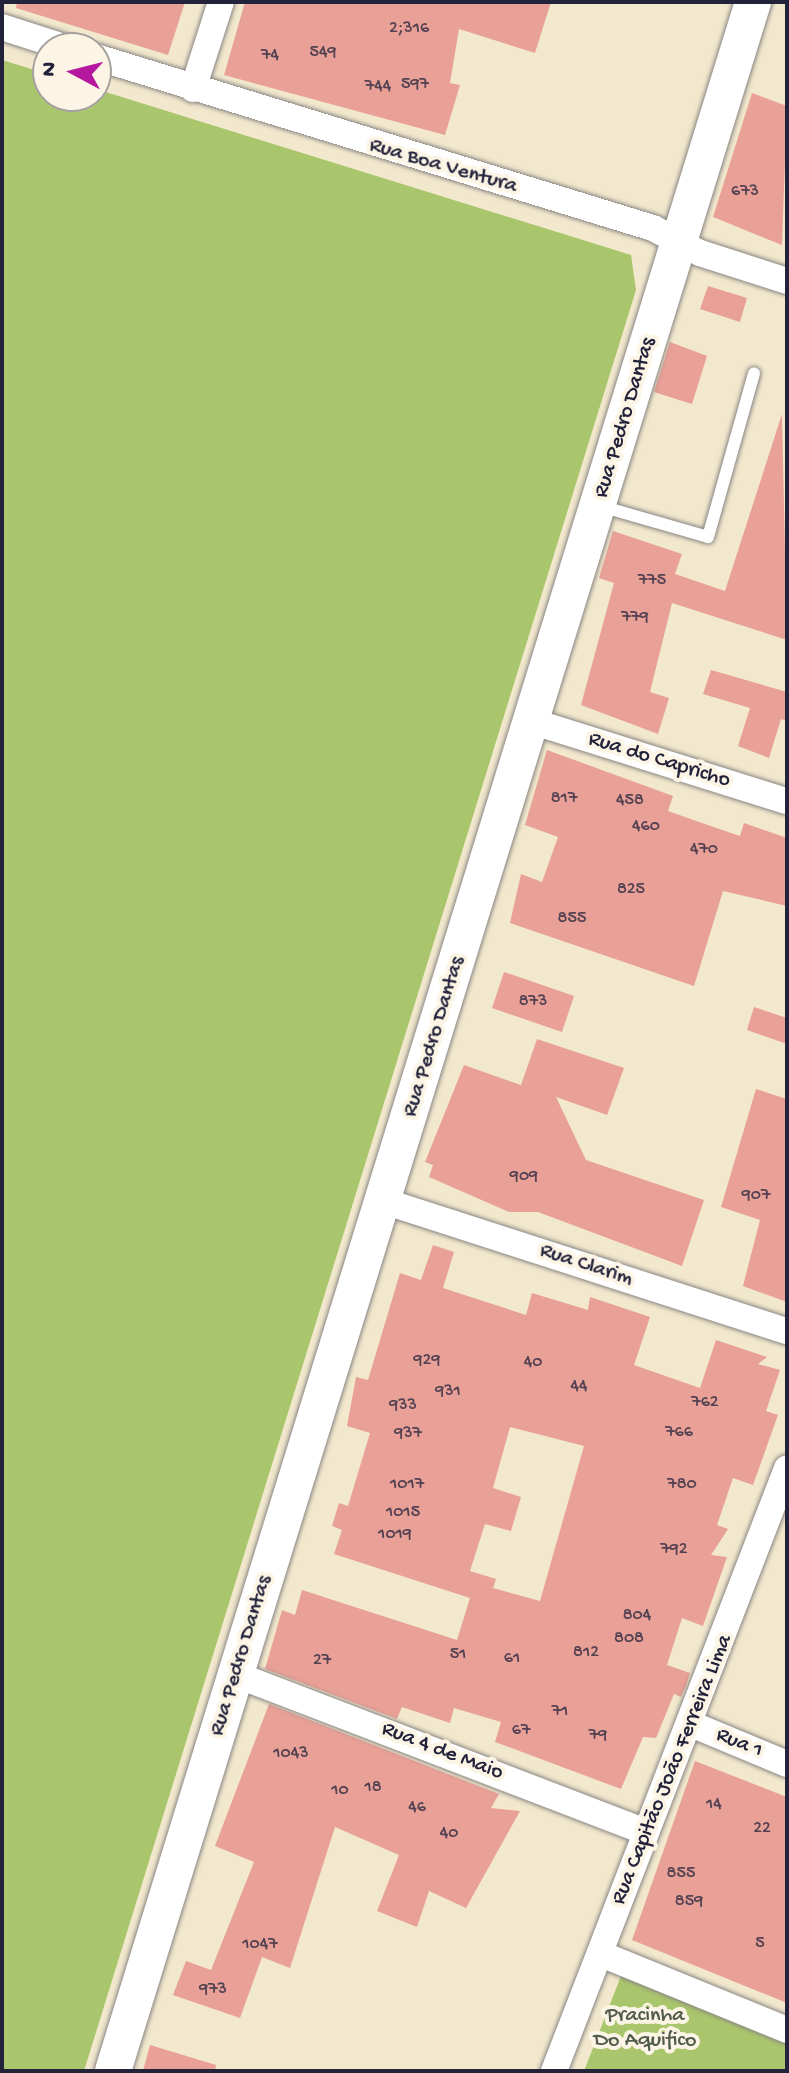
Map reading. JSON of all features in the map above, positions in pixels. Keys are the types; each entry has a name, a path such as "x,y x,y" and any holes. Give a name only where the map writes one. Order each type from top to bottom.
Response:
{"main road":[{"name":"Rua Pedro Dantas","path":"113,2071 600,506 753,2"}],"street":[{"path":"193,89 221,2"},
{"path":"2,27 32,37"},
{"name":"Rua Boa Ventura","path":"112,62 653,228 680,242 787,281"},
{"name":"Rua do Capricho","path":"531,721 787,801"},
{"name":"Rua Clarim","path":"384,1201 787,1331"},
{"name":"Rua Capitão João Ferreira Lima","path":"554,2071 691,1724 787,1468"},
{"name":"Rua 4 de Maio","path":"237,1675 646,1832"},
{"name":"Rua 1","path":"691,1724 787,1764"},
{"path":"601,1954 787,2030"}],"lane":[{"path":"600,506 708,537 754,373"}],"green space":[{"path":"2,60 32,69 32,112 112,112 112,94 631,255 636,290 84,2071 2,2071"},
{"name":"Pracinha Do Aquifico","path":"621,1976 787,2042 787,2071 584,2071"}],"building":[{"path":"17,2 185,2 168,55 112,38 112,32 94,32 16,8"},
{"path":"245,2 551,2 535,53 459,29 450,83 460,85 445,135 224,75"},
{"path":"752,93 787,106 782,245 713,217"},
{"path":"708,286 747,298 740,322 700,309"},
{"path":"670,342 707,356 692,404 654,392"},
{"path":"782,414 787,640 672,603 650,692 669,698 658,734 581,705 614,583 599,578 613,531 682,554 675,574 725,591"},
{"path":"711,670 787,692 787,721 781,719 769,758 738,746 750,708 703,694"},
{"path":"547,750 673,796 668,811 740,836 744,823 787,838 787,906 723,891 694,986 510,923 521,874 542,882 558,837 525,825"},
{"path":"504,972 574,996 562,1032 492,1008"},
{"path":"754,1007 787,1018 787,1044 747,1030"},
{"path":"537,1039 624,1068 607,1115 556,1097 586,1160 704,1200 682,1266 538,1212 509,1212 429,1177 433,1165 425,1162 464,1065 521,1085"},
{"path":"756,1089 787,1099 787,1302 743,1286 760,1220 721,1207"},
{"path":"433,1245 454,1252 443,1288 526,1315 532,1293 588,1310 590,1297 650,1317 634,1365 700,1388 716,1340 767,1357 758,1364 780,1370 766,1411 778,1415 753,1485 733,1478 717,1525 728,1529 711,1555 727,1557 703,1626 682,1618 667,1665 690,1673 686,1686 681,1697 674,1694 656,1738 643,1737 621,1789 495,1742 501,1722 454,1708 450,1723 402,1707 397,1719 265,1669 282,1610 295,1615 302,1590 457,1640 470,1598 334,1554 342,1530 332,1526 339,1503 348,1506 370,1433 347,1426 356,1377 368,1380 400,1273 421,1280","holes":["510,1427 584,1446 540,1601 493,1588 496,1579 470,1571 485,1524 511,1531 521,1497 493,1488"]},
{"path":"269,1704 499,1794 491,1808 520,1811 466,1908 429,1891 417,1927 377,1911 399,1855 335,1827 290,1968 262,1957 240,2018 173,1995 186,1961 211,1970 254,1862 215,1846"},
{"path":"695,1761 787,1797 787,2003 632,1940"},
{"path":"150,2045 216,2065 215,2071 143,2071"}]}
